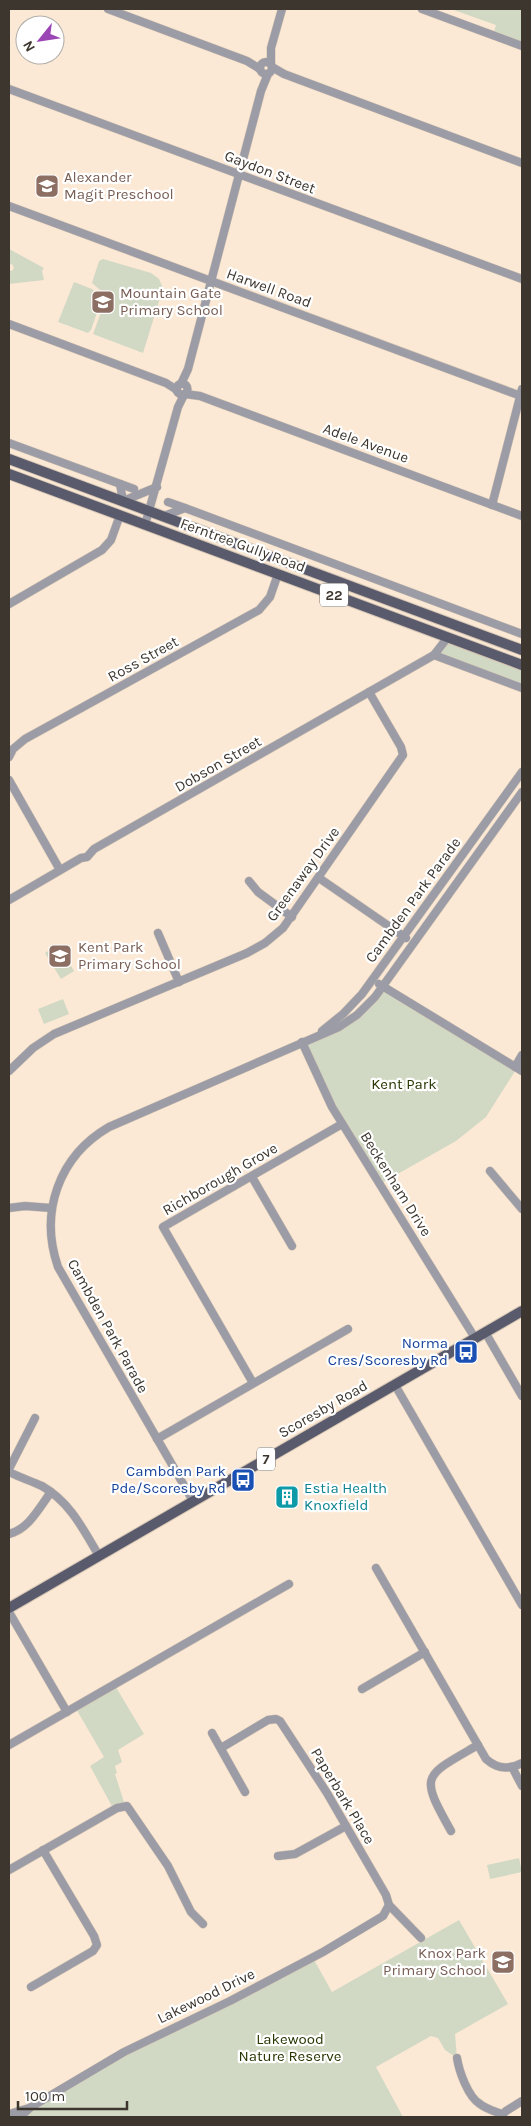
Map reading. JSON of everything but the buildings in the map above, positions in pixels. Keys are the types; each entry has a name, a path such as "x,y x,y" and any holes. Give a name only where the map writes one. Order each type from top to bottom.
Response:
{"main road":[{"name":"Ferntree Gully Road","path":"9,459 522,650"},
{"name":"Ferntree Gully Road","path":"9,474 522,665"},
{"name":"Scoresby Road","path":"9,1610 522,1310"}],"street":[{"path":"108,9 522,163"},
{"path":"145,525 157,487 282,9"},
{"path":"422,9 522,46"},
{"name":"Gaydon Street","path":"9,89 522,279"},
{"name":"Harwell Road","path":"9,206 211,281 521,392"},
{"name":"Adele Avenue","path":"9,324 522,516"},
{"path":"492,504 521,392"},
{"path":"9,443 134,489"},
{"path":"120,484 123,501 157,487"},
{"name":"Ferntree Gully Road","path":"168,502 522,634"},
{"name":"Ferntree Gully Road","path":"164,516 185,508"},
{"path":"9,604 102,550 110,540 120,515"},
{"name":"Ross Street","path":"9,757 13,749 25,739 259,610 270,597 278,574"},
{"path":"433,632 436,651 522,688"},
{"name":"Dobson Street","path":"9,900 369,692 436,651 448,637"},
{"name":"Greenaway Drive","path":"9,1071 33,1048 54,1034 259,948 277,934 292,917 407,754 369,692"},
{"name":"Cambden Park Parade","path":"316,1035 349,1009 373,980 522,772"},
{"path":"9,780 60,870"},
{"path":"508,792 520,801"},
{"name":"Cambden Park Parade","path":"193,1502 62,1275 51,1241 51,1208 58,1183 72,1159 85,1144 103,1131 316,1035 339,1027 352,1019 369,1004 383,986 520,801 522,792"},
{"path":"319,878 413,943"},
{"path":"249,881 258,892 292,917"},
{"path":"158,932 179,982"},
{"path":"373,980 519,1069 522,1055"},
{"name":"Beckenham Drive","path":"302,1042 327,1098 342,1124 475,1338"},
{"name":"Richborough Grove","path":"253,1383 163,1227 342,1124"},
{"path":"490,1171 522,1209"},
{"path":"252,1177 292,1246"},
{"path":"9,1208 25,1206 51,1208"},
{"path":"157,1439 348,1329"},
{"path":"485,1332 522,1396"},
{"path":"395,1385 522,1605"},
{"path":"35,1418 9,1471 51,1492 70,1509 99,1556"},
{"path":"9,1534 26,1526 51,1492"},
{"path":"376,1568 478,1745 491,1763 501,1767 512,1767 522,1763"},
{"path":"9,1745 289,1584"},
{"path":"9,1610 67,1712"},
{"path":"362,1689 425,1652"},
{"name":"Paperbark Place","path":"220,1748 268,1720 278,1719 346,1826 386,1895 388,1905 421,1938"},
{"path":"212,1733 245,1792"},
{"path":"451,1831 432,1796 432,1778 439,1768 478,1745"},
{"path":"512,1767 522,1786"},
{"path":"9,1870 117,1808 127,1806 168,1866 190,1909 202,1924"},
{"path":"278,1856 295,1854 346,1826"},
{"path":"31,1987 93,1951 97,1945 43,1850"},
{"name":"Lakewood Drive","path":"20,2117 31,2108 124,2052 230,2001 323,1952 383,1916 388,1905"},
{"path":"457,2058 461,2075 474,2099 481,2105 501,2116 522,2101"},
{"name":"Lakewood Drive","path":"9,2116 31,2108"}],"green space":[{"path":"451,9 522,9 522,46 493,35 496,25"},
{"path":"9,249 44,268 42,271 44,280 9,284 9,270 12,271 14,268 12,264 9,265"},
{"path":"103,259 151,273 159,279 163,288 143,353 93,334 107,296 92,283 99,261"},
{"path":"74,282 92,289 102,298 91,330 88,333 58,322"},
{"path":"448,637 522,665 522,688 434,655"},
{"path":"58,945 74,971 61,979 45,953"},
{"name":"Kent Park","path":"383,986 517,1068 486,1117 456,1141 380,1184 342,1124 302,1042 339,1027"},
{"path":"63,999 69,1014 44,1024 38,1009"},
{"path":"114,1684 144,1734 118,1750 122,1762 115,1766 117,1773 115,1774 125,1805 114,1810 90,1766 104,1757 75,1707"},
{"path":"519,1858 522,1872 490,1879 487,1865"},
{"name":"Lakewood Nature Reserve","path":"459,1920 508,2004 455,2034 457,2058 445,2050 438,2038 431,2036 376,2067 403,2117 20,2117 98,2067 313,1958 332,1992"}],"place":[{"name":"Alexander Magit Preschool","path":"47,186"},
{"name":"Mountain Gate Primary School","path":"103,302"},
{"name":"Kent Park Primary School","path":"60,956"},
{"name":"Norma Cres/Scoresby Rd","path":"466,1352"},
{"name":"Cambden Park Pde/Scoresby Rd","path":"243,1480"},
{"name":"Estia Health Knoxfield","path":"287,1497"},
{"name":"Knox Park Primary School","path":"503,1962"}]}
